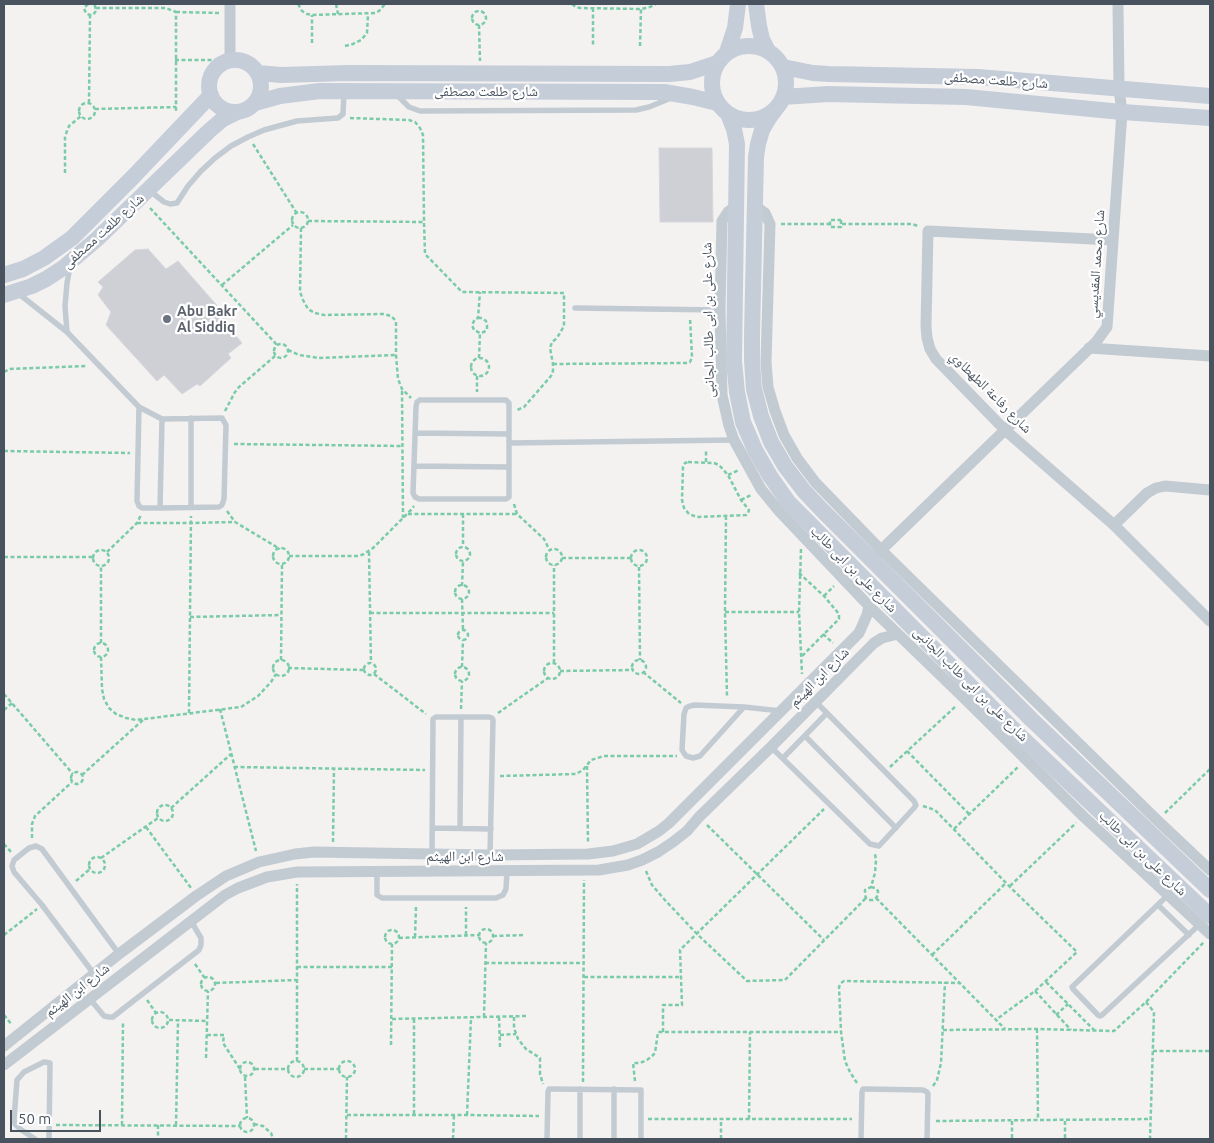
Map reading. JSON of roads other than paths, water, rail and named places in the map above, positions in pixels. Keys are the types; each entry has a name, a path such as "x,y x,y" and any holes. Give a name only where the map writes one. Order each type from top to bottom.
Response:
{"street":[{"path":"722,57 740,46 754,46 768,51 783,67 786,87 780,102 767,115 754,120 740,119 722,108 712,90 712,76 735,28 738,4"},
{"path":"756,4 762,39 768,51"},
{"name":"شارع محمد المقديسي","path":"876,555 1089,348 1102,335 1107,326 1122,112 1119,89 1118,4"},
{"path":"230,9 230,61"},
{"name":"شارع طلعت مصطفى","path":"258,73 281,75 348,73 669,74 690,72 722,57"},
{"path":"238,60 246,62 258,73 261,83 260,94 250,108 244,111 229,112 215,103 209,87 210,78 221,64 238,60"},
{"name":"شارع طلعت مصطفى","path":"783,67 813,73 966,76 1210,96"},
{"name":"شارع طلعت مصطفى","path":"255,103 280,96 320,91 664,92 679,94 722,108"},
{"name":"شارع طلعت مصطفى","path":"780,102 828,94 966,98 1210,118"},
{"name":"شارع طلعت مصطفى","path":"4,276 44,258 72,238 211,96"},
{"name":"شارع على بن ابى طالب","path":"780,102 765,124 758,144 756,158 752,361 754,389 760,416 771,442 785,466 804,491 876,555 1031,719 1210,890"},
{"name":"شارع على بن ابى طالب","path":"722,108 734,128 737,144 734,361 737,392 743,422 755,450 770,476 789,503 969,694 1017,732 1205,920"},
{"name":"شارع طلعت مصطفى","path":"10,293 46,279 72,261 210,130 223,119 237,112"},
{"name":"شارع على بن ابى طالب الجانبى","path":"736,206 728,212 722,221 720,310 722,395 734,440 761,489 779,511 869,606 898,634 969,694 1026,759 1083,816 1168,895 1205,920 1210,934"},
{"path":"755,206 765,213 770,224 766,362 768,386 784,435 797,458 876,555 1210,870"},
{"name":"شارع رفاعة الطهطاوي","path":"1114,240 928,232 927,338 930,349 936,359 1004,430 1114,525 1210,621"},
{"path":"1089,348 1210,356"},
{"path":"1114,525 1148,493 1156,488 1166,486 1210,490"},
{"name":"شارع ابن الهيثم","path":"4,1046 119,954 211,885 226,876 259,862 295,854 333,852 460,855 588,854 613,851 637,844 659,831 678,814 859,633 869,606"},
{"name":"شارع ابن الهيثم","path":"4,1065 225,895 267,877 297,872 584,871 614,868 642,860 658,852 687,831 874,643 882,638 898,634"},
{"path":"1017,732 1031,719"},
{"path":"460,855 460,870"}],"lane":[{"path":"144,193 170,204 178,203 188,186 201,172 231,146 264,130 297,121 338,118 343,114 344,91"},
{"path":"67,332 65,306 67,283 72,261"},
{"path":"10,293 67,332 139,407 162,419 222,418 226,426 224,500 222,505 218,507 160,508 142,508 139,506 139,407"},
{"path":"574,308 720,310"},
{"path":"420,400 506,400 510,403 509,497 506,499 419,499 415,497 413,492 415,433 417,402 420,400"},
{"path":"191,418 191,507"},
{"path":"160,508 162,419"},
{"path":"415,433 510,434"},
{"path":"510,443 734,440"},
{"path":"414,466 510,467"},
{"path":"771,746 870,844 879,846 916,805 816,701"},
{"path":"744,707 700,756 693,758 686,756 682,750 684,714 686,708 690,706 727,706 744,707 782,711"},
{"path":"783,758 827,714"},
{"path":"432,854 432,722 436,717 461,717 492,718 493,720 490,855"},
{"path":"460,828 461,717"},
{"path":"805,736 896,828"},
{"path":"432,828 491,829"},
{"path":"94,974 42,905 14,872 12,866 14,860 29,848 36,846 42,849 119,954"},
{"path":"377,871 377,895 382,898 496,898 503,894 506,889 507,871"},
{"path":"1168,895 1072,986 1100,1016 1205,920"},
{"path":"1158,905 1189,935"},
{"path":"90,999 104,1016 113,1016 199,950 201,938 191,920"},
{"path":"35,1139 20,1129 14,1119 17,1080 24,1072 44,1062 50,1063 49,1139"},
{"path":"580,1139 581,1089"},
{"path":"547,1139 549,1090 581,1089 641,1090 641,1139"},
{"path":"614,1089 614,1139"},
{"path":"861,1139 863,1089 923,1090 927,1092 927,1139"}],"place":[{"name":"Abu Bakr Al Siddiq","path":"167,319"}]}
